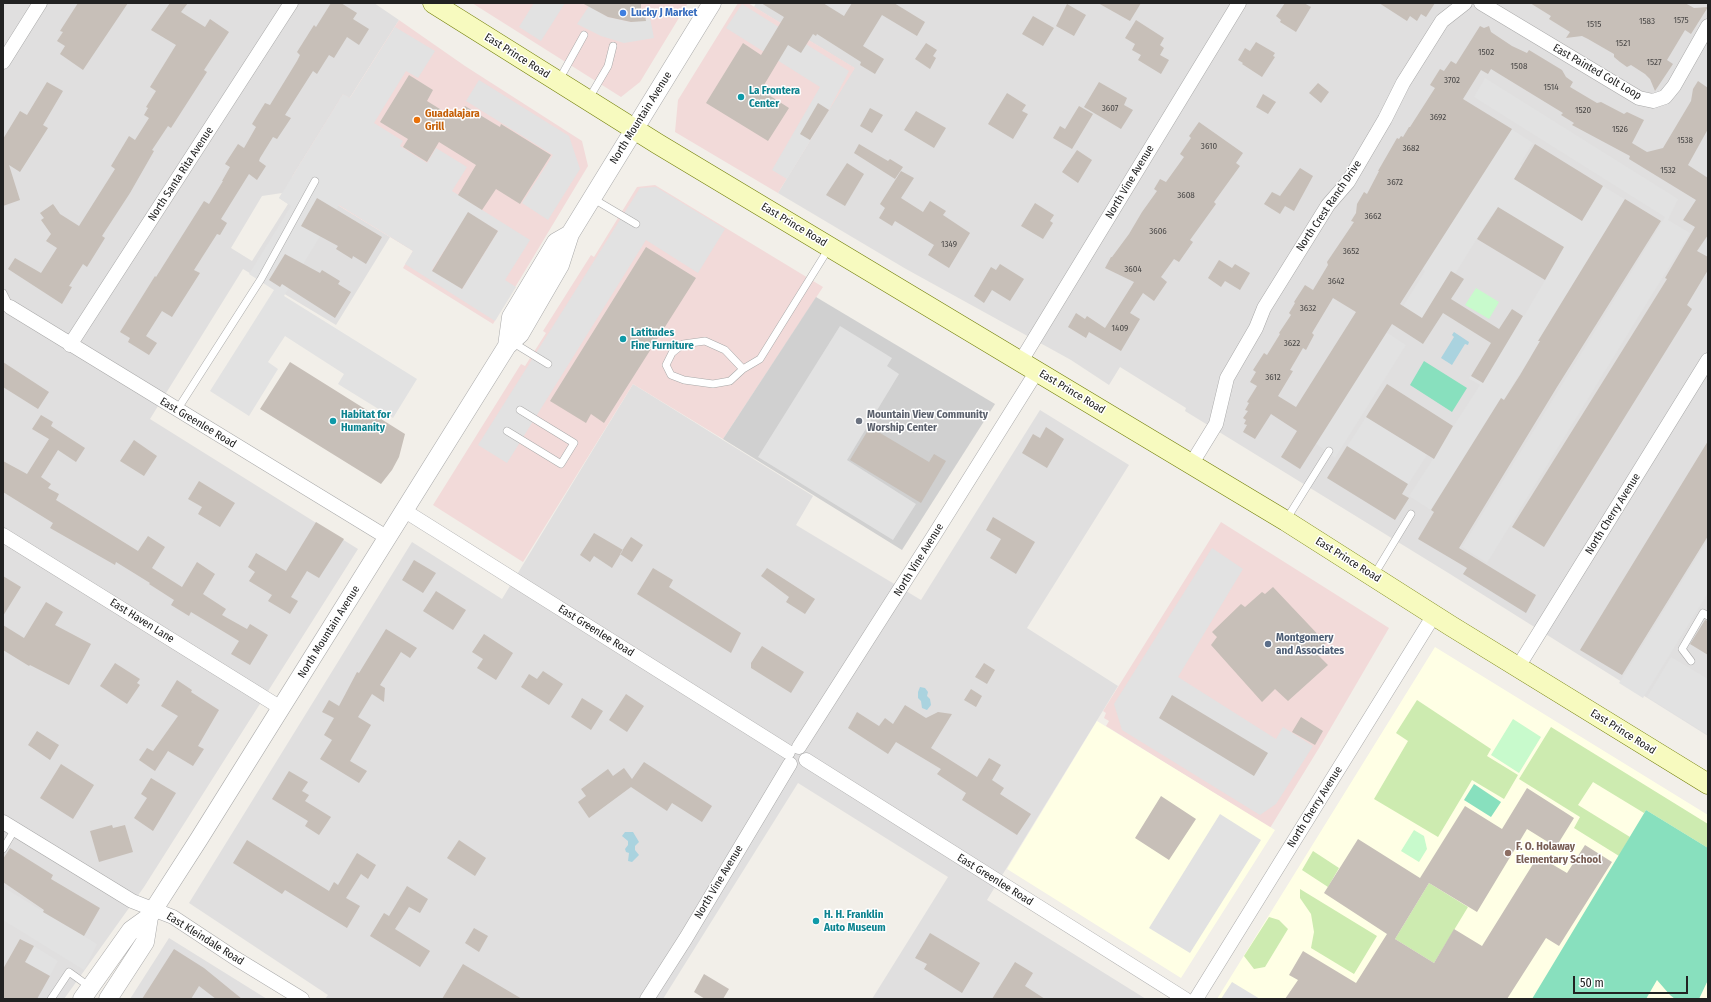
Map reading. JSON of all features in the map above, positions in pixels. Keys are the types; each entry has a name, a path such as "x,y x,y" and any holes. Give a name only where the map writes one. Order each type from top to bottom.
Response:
{"main road":[{"name":"East Prince Road","path":"433,3 634,130 1192,463 1434,615 1708,784"}],"street":[{"path":"3,62 40,3"},
{"name":"North Santa Rita Avenue","path":"70,345 291,3"},
{"name":"North Mountain Avenue","path":"86,993 131,930 151,913 281,708 509,344 511,317 556,242 570,234 712,3"},
{"name":"North Vine Avenue","path":"646,999 686,938 792,754 916,564 1239,3"},
{"name":"North Crest Ranch Drive","path":"1192,463 1216,424 1227,378 1256,328 1264,308 1328,206 1348,182 1385,119 1403,83 1442,21 1465,3"},
{"name":"East Painted Colt Loop","path":"1481,3 1639,98 1653,101 1665,97 1674,86 1708,26"},
{"name":"East Greenlee Road","path":"10,307 176,410 388,538"},
{"name":"North Cherry Avenue","path":"1518,667 1708,360"},
{"name":"East Greenlee Road","path":"405,511 792,754 799,766 806,760 1185,999"},
{"name":"East Haven Lane","path":"3,535 281,708"},
{"name":"North Cherry Avenue","path":"1196,999 1434,615"},
{"name":"East Kleindale Road","path":"3,822 151,913 173,917 235,958 302,999"},
{"name":"North Mountain Avenue","path":"108,999 145,942 151,913"}],"lane":[{"path":"558,82 584,35"},
{"path":"588,101 608,66 613,46"},
{"path":"176,410 261,279 315,181"},
{"path":"592,198 636,224"},
{"path":"743,370 725,350 705,342 683,344 672,353 666,365 672,375 684,380 713,384 730,381 760,359 830,247"},
{"path":"3,294 10,307"},
{"path":"509,344 548,364"},
{"path":"506,431 562,464 574,443 520,410"},
{"path":"1286,521 1329,451"},
{"path":"1373,576 1411,514"},
{"path":"1691,661 1682,650 1703,613 1708,616"},
{"path":"3,849 15,829"},
{"path":"51,999 69,972 86,993"}],"shaded area":[{"path":"3,3 374,3 399,20 349,99 343,95 292,177 390,237 336,325 243,269 150,419 358,549 144,887 64,999 3,999","holes":["282,193 279,198 288,204 252,261 231,248 262,196"]},
{"path":"472,3 688,3 640,82 621,97"},
{"path":"534,3 565,3 541,41 519,27"},
{"path":"738,3 748,3 855,68 778,193 675,132 678,100"},
{"path":"756,3 1708,3 1708,736 1450,574 1185,411 1186,408 1120,367 1109,385 1071,360 906,269 778,193 854,68 754,7"},
{"path":"742,4 849,71 829,110 787,179 772,170 820,87 726,28"},
{"path":"589,6 608,17 631,22 650,18 654,38 624,43 601,36 577,24"},
{"path":"399,20 465,66 582,141 588,166 493,324 403,268 413,251 292,177 343,94 350,98"},
{"path":"395,27 435,51 418,78 406,71 374,123 403,141 400,146 427,163 436,148 467,167 452,191 530,240 505,280 516,287 495,321 405,264 413,251 339,205 284,296 417,379 393,418 338,384 344,374 285,336 268,362 278,369 249,416 210,391 274,290 249,274 291,206 279,198 343,94 350,98","holes":["468,213 498,231 462,289 432,270"]},
{"path":"1485,78 1678,199 1668,220 1690,233 1487,563 1462,547 1665,217 1474,97"},
{"path":"479,80 569,136 580,169 548,220 522,203 553,155 466,101"},
{"path":"1502,123 1533,143 1520,164 1522,166 1590,208 1603,186 1639,208 1519,375 1504,400 1445,519 1409,496 1433,459 1427,455 1402,494 1341,456 1373,406 1440,447 1480,385 1468,378 1471,376 1512,309 1524,316 1558,258 1491,216 1455,274 1464,279 1423,344 1392,324 1425,271 1413,263"},
{"path":"655,185 823,287 723,439 633,384 523,562 433,505 521,364 525,366 546,333 543,331 591,255 594,257 637,187"},
{"path":"656,187 725,229 698,273 646,240 507,463 478,445 640,188"},
{"name":"Mountain View Community Worship Center","path":"816,297 995,404 902,550 723,439"},
{"path":"840,326 892,358 887,366 899,374 847,460 916,504 893,540 758,457"},
{"path":"1377,326 1406,345 1335,458 1315,443"},
{"path":"633,384 813,496 796,525 921,600 1040,410 1129,465 1027,628 1118,686 987,900 1146,999 872,999 948,877 798,783 663,999 325,999 328,995 189,903 412,542 502,599"},
{"path":"1221,522 1389,628 1319,748 1270,828 1106,726 1109,721 1104,718 1106,713 1103,711"},
{"path":"1708,539 1708,593 1643,698 1619,683"},
{"path":"1212,548 1243,569 1178,677 1276,739 1283,727 1313,746 1276,804 1260,815 1122,730 1114,704"},
{"name":"F. O. Holaway Elementary School","path":"1435,647 1708,815 1708,999 1217,999"},
{"path":"1671,657 1708,679 1708,735 1647,697"},
{"path":"1097,721 1275,830 1181,978 1007,869"},
{"path":"1220,814 1261,840 1190,953 1149,928"},
{"path":"3,887 97,944 84,970 3,920"},
{"path":"169,938 267,999 130,999"},
{"path":"34,946 58,961 50,976 25,962"},
{"path":"1232,982 1260,999 1221,999"}],"green space":[{"path":"1476,288 1499,302 1489,319 1465,305"},
{"path":"1424,361 1467,388 1452,412 1410,385"},
{"path":"1417,700 1491,749 1487,756 1518,775 1504,799 1472,780 1438,837 1374,799 1408,741 1396,733"},
{"path":"1513,719 1541,737 1519,773 1491,755"},
{"path":"1551,727 1708,824 1708,848 1646,810 1644,813 1593,782 1578,805 1630,837 1619,856 1574,828 1580,817 1519,779"},
{"path":"1474,784 1501,802 1491,817 1464,800"},
{"path":"1646,810 1708,848 1708,980 1699,999 1675,999 1657,980 1646,999 1532,999"},
{"path":"1414,830 1424,836 1427,849 1419,862 1401,851"},
{"path":"1313,851 1339,868 1328,887 1302,870"},
{"path":"1429,883 1468,907 1434,963 1395,939"},
{"path":"1300,889 1377,936 1354,974 1311,948 1314,932 1311,914 1300,898"},
{"path":"1269,917 1279,920 1288,929 1265,967 1254,969 1244,956"}],"water":[{"path":"1454,332 1469,342 1468,345 1465,344 1452,365 1441,358 1454,337 1452,335"},
{"path":"920,687 925,688 928,692 927,696 930,699 931,705 927,710 922,708 921,701 918,698"},
{"path":"625,832 633,832 639,842 635,846 635,850 639,855 632,862 628,861 629,853 626,852 625,849 628,845 628,841 622,836"}],"building":[{"path":"78,3 128,3 83,70 60,54 65,46 57,41 63,32 60,31"},
{"path":"170,3 188,3 181,12 205,27 210,19 229,32 204,70 207,72 171,128 168,126 152,150 154,151 130,193 102,236 105,238 87,267 83,264 69,286 72,287 62,304 8,269 15,258 41,273 57,248 46,241 51,234 41,220 44,218 40,213 53,204 60,214 79,226 115,169 111,166 129,136 135,140 149,118 144,115 148,108 146,107 156,91 150,87 176,45 151,30"},
{"path":"331,3 341,3 357,13 353,19 369,29 359,45 347,37 334,58 329,55 317,74 313,71 285,115 291,118 277,139 273,137 260,158 259,161 266,166 257,180 249,174 221,219 227,223 220,235 217,234 194,270 200,273 172,317 162,311 146,336 157,343 149,355 128,342 130,338 120,332 204,201 209,204 230,167 225,164 238,144 244,148 256,127 252,124 265,103 270,105 297,61 300,55 297,52 314,25 316,27"},
{"name":"Lucky J Market","path":"582,3 641,3 641,9 644,9 646,21 631,22 608,17"},
{"path":"761,3 823,3 844,16 852,3 894,3 925,22 917,36 882,15 863,46 884,59 875,74 860,65 861,62 817,34 816,36 813,34 801,53 788,45 761,90 789,108 768,141 706,103 743,43 761,55 784,17"},
{"path":"1098,3 1141,3 1130,21"},
{"path":"1285,3 1304,3 1311,7 1296,32 1280,22 1281,20 1276,16"},
{"path":"1379,3 1435,3 1426,17 1421,14 1417,21 1410,16 1407,21"},
{"path":"1530,3 1685,3 1694,8 1708,7 1691,34 1685,30 1667,60 1673,64 1655,91 1650,79 1645,74 1631,65 1627,67 1614,57 1614,54 1582,36 1566,38 1570,32 1549,19 1551,16"},
{"path":"1067,4 1086,15 1074,36 1056,26"},
{"path":"1033,16 1054,28 1043,46 1022,34"},
{"path":"1136,20 1164,38 1160,45 1164,48 1160,55 1169,60 1161,74 1138,60 1141,55 1132,50 1135,44 1125,38"},
{"path":"1480,26 1484,28 1489,26 1491,32 1512,46 1527,53 1529,50 1562,70 1566,77 1573,82 1570,87 1597,103 1601,102 1624,114 1627,112 1644,120 1632,143 1647,152 1663,148 1691,101 1693,89 1698,81 1708,88 1708,129 1688,165 1708,178 1708,235 1697,251 1708,257 1708,270 1687,305 1692,309 1544,547 1512,527 1667,279 1665,278 1695,227 1683,220 1696,200 1629,159 1630,156 1572,125 1574,123 1561,115 1563,113 1491,69 1488,74 1481,70 1463,99 1512,129 1400,304 1422,318 1451,271 1464,279 1451,299 1499,329 1512,309 1523,316 1483,383 1471,376 1491,343 1443,313 1423,344 1392,324 1300,469 1281,457 1297,431 1271,414 1255,439 1243,432 1247,425 1244,424 1246,420 1243,418 1248,411 1245,410 1249,403 1247,402 1257,386 1250,382 1256,372 1253,370 1264,353 1267,355 1280,334 1279,333 1291,315 1289,313 1295,303 1294,302 1305,285 1313,290 1328,265 1327,262 1354,222 1351,221 1356,213 1357,204 1364,192 1367,194 1397,138 1399,139 1401,136 1403,137 1435,88 1430,85 1440,69 1444,71 1451,61 1456,64","holes":["1333,298 1356,312 1296,407 1278,396 1293,371 1290,370 1303,348 1306,350 1314,335 1312,333"]},
{"path":"1256,42 1275,53 1273,56 1275,57 1262,77 1238,60 1245,48 1250,51"},
{"path":"926,43 937,50 933,56 936,58 930,69 915,59"},
{"path":"409,75 433,90 427,101 456,119 465,106 500,127 501,124 551,155 520,204 496,189 482,210 458,195 476,165 439,142 427,162 403,147 408,139 380,122"},
{"path":"47,82 63,91 43,125 48,128 20,172 9,165 20,200 3,206 3,139 20,111 27,115"},
{"path":"1099,82 1127,98 1124,105 1133,110 1121,129 1084,107"},
{"path":"1318,83 1329,92 1321,103 1309,93"},
{"path":"1007,93 1026,105 1022,111 1028,114 1013,139 988,124"},
{"path":"1263,94 1276,102 1268,114 1256,107"},
{"path":"818,103 829,110 810,140 800,134"},
{"path":"1079,106 1093,114 1072,149 1053,138 1060,126 1065,129"},
{"path":"870,108 883,115 872,133 860,126"},
{"path":"916,111 946,128 934,148 904,130"},
{"path":"1199,122 1243,153 1236,163 1240,166 1214,202 1216,204 1190,240 1193,242 1179,262 1174,259 1161,277 1167,282 1154,301 1143,293 1130,313 1140,319 1121,351 1089,332 1086,338 1068,327 1076,313 1085,319 1087,316 1105,328 1134,282 1105,268 1157,191 1154,189 1160,179 1166,182 1184,157 1180,154 1191,138 1189,136"},
{"path":"859,144 888,161 890,159 903,167 895,179 854,153"},
{"path":"1535,144 1603,186 1582,221 1514,179"},
{"path":"1077,150 1092,160 1078,183 1062,172"},
{"path":"847,163 864,174 845,206 826,195"},
{"path":"1300,168 1313,176 1294,211 1285,206 1280,214 1264,204 1272,192 1280,196"},
{"path":"901,171 914,178 901,198 923,212 930,201 946,211 943,215 970,233 949,268 928,255 934,245 895,221 892,226 879,218 885,208 880,204"},
{"path":"317,198 382,237 366,264 353,256 352,259 336,249 338,246 301,226"},
{"path":"1625,199 1661,221 1557,387 1459,548 1536,595 1526,613 1463,574 1467,568 1418,539 1434,512 1431,510 1501,398 1504,400 1520,375 1540,341 1538,341"},
{"path":"1035,203 1054,215 1050,221 1053,223 1043,239 1021,226"},
{"path":"1498,207 1564,247 1545,280 1477,239"},
{"path":"468,212 498,231 462,289 432,271"},
{"name":"Latitudes Fine Furniture","path":"646,247 696,278 604,423 591,414 586,423 550,401"},
{"path":"285,254 320,273 322,270 340,281 338,284 351,292 335,318 282,284 280,287 269,280"},
{"path":"1219,260 1232,268 1235,264 1250,273 1240,290 1225,281 1221,287 1208,278"},
{"path":"1000,264 1024,279 1010,301 992,290 984,303 974,296 991,267 996,270"},
{"path":"3,362 49,392 38,409 3,387"},
{"name":"Habitat for Humanity","path":"290,362 405,434 399,457 392,470 381,484 260,409"},
{"path":"1387,384 1453,426 1434,459 1366,417"},
{"path":"41,415 53,422 51,426 85,448 76,462 58,450 41,477 51,484 48,488 59,494 56,500 138,551 148,536 165,547 152,568 182,587 197,562 215,574 203,594 226,609 222,615 247,629 250,624 268,635 250,665 231,654 239,641 191,612 189,616 171,605 174,600 149,584 150,583 116,562 115,565 50,528 53,523 3,492 3,461 27,474 49,439 32,429"},
{"path":"870,427 929,462 934,454 946,461 921,503 850,460"},
{"path":"1046,427 1064,439 1047,468 1022,453 1033,434 1040,438"},
{"path":"134,440 157,456 144,476 120,461"},
{"path":"1708,441 1708,536 1622,675 1580,650"},
{"path":"1347,446 1408,484 1402,494 1409,498 1395,520 1327,478"},
{"path":"199,481 235,503 220,527 198,514 202,507 188,499"},
{"path":"993,517 1035,542 1016,574 990,558 1001,539 986,530"},
{"path":"316,522 344,539 319,578 307,571 291,597 298,601 290,614 268,601 272,595 249,581 255,572 248,567 256,553 286,571"},
{"path":"594,533 623,550 612,568 594,556 590,562 580,555"},
{"path":"631,537 643,545 632,562 620,554"},
{"path":"414,560 436,573 423,593 402,580"},
{"path":"653,568 673,580 669,587 741,633 731,653 637,594"},
{"path":"767,568 815,599 805,614 786,602 789,597 761,576"},
{"path":"3,576 21,587 3,616"},
{"name":"Montgomery and Associates","path":"1273,587 1326,643 1316,653 1328,665 1288,701 1275,689 1262,702 1211,645 1217,637 1212,632 1241,604 1245,607 1262,592 1265,594"},
{"path":"436,591 466,610 453,630 423,611"},
{"path":"46,602 63,612 55,625 91,644 69,685 30,665 29,666 3,650 3,625 24,638"},
{"path":"1705,620 1708,621 1708,655 1690,644"},
{"path":"386,629 417,648 410,658 401,652 380,685 385,688 384,702 372,694 358,717 371,725 350,761 367,771 359,783 320,759 332,740 324,735 334,718 322,712 329,700 339,706 357,672 359,673"},
{"path":"484,634 513,653 496,680 477,668 483,659 472,652"},
{"path":"762,646 804,672 791,693 751,668 751,663"},
{"path":"115,663 140,679 137,683 140,685 127,704 100,686"},
{"path":"984,663 995,670 987,684 975,677"},
{"path":"543,671 563,684 549,705 521,687 529,674 537,679"},
{"path":"177,680 192,690 191,692 219,710 198,746 204,749 193,766 168,751 155,771 139,760 147,748 153,751 178,716 161,706"},
{"path":"971,689 982,696 976,707 964,700"},
{"path":"626,694 644,706 627,732 609,720"},
{"path":"1172,695 1268,753 1254,776 1159,718"},
{"path":"582,698 603,711 591,730 571,717"},
{"path":"905,705 926,718 938,712 952,714 931,748 977,777 989,758 1001,765 992,780 1004,788 1000,794 1031,814 1017,835 962,800 966,793 937,774 941,769 896,742 888,754 848,728 857,712 879,726 885,718 893,724"},
{"path":"1301,717 1323,731 1315,745 1292,732"},
{"path":"37,731 59,745 50,760 28,745"},
{"path":"644,762 712,806 702,822 672,803 667,811 631,787 589,818 578,802 586,796 581,789 608,769 613,776 624,768 632,779"},
{"path":"61,764 94,785 73,819 40,798"},
{"path":"289,771 308,782 302,791 309,795 305,801 331,817 319,835 305,826 308,821 272,799"},
{"path":"151,778 176,793 153,831 134,818 147,798 141,794"},
{"path":"1527,788 1574,818 1556,847 1527,829 1477,912 1429,883 1395,939 1434,963 1454,929 1482,946 1538,856 1567,873 1585,845 1612,862 1559,946 1546,938 1507,999 1285,999 1298,980 1289,975 1303,951 1356,983 1387,934 1324,893 1358,839 1420,878 1465,806 1502,829"},
{"path":"1161,796 1196,819 1169,860 1135,838"},
{"path":"112,825 113,828 125,825 133,852 99,862 90,831"},
{"path":"247,840 329,891 334,882 338,885 357,853 376,865 368,879 361,874 346,898 360,906 347,928 285,890 282,894 233,863"},
{"path":"459,840 486,858 475,876 447,858"},
{"path":"10,848 53,875 51,879 100,908 84,936 43,912 44,910 3,882 3,859"},
{"path":"407,886 428,899 420,913 409,907 395,929 430,951 420,967 370,936 384,913 389,916"},
{"path":"474,928 488,936 479,952 465,943"},
{"path":"930,933 980,963 962,993 924,969 927,964 915,958"},
{"path":"20,939 34,946 25,962 50,976 37,999 3,999 3,969"},
{"path":"174,949 204,968 242,999 216,999 199,986 191,999 142,999"},
{"path":"1015,962 1033,973 1025,986 1045,999 992,999"},
{"path":"463,964 522,999 442,999"},
{"path":"704,974 729,989 723,999 705,999 694,992"}],"place":[{"name":"Lucky J Market","path":"623,13"},
{"name":"La Frontera Center","path":"741,97"},
{"name":"Guadalajara Grill","path":"417,120"},
{"name":"Latitudes Fine Furniture","path":"623,339"},
{"name":"Habitat for Humanity","path":"333,421"},
{"name":"Mountain View Community Worship Center","path":"859,421"},
{"name":"Montgomery and Associates","path":"1268,644"},
{"name":"F. O. Holaway Elementary School","path":"1508,853"},
{"name":"H. H. Franklin Auto Museum","path":"816,921"}]}
